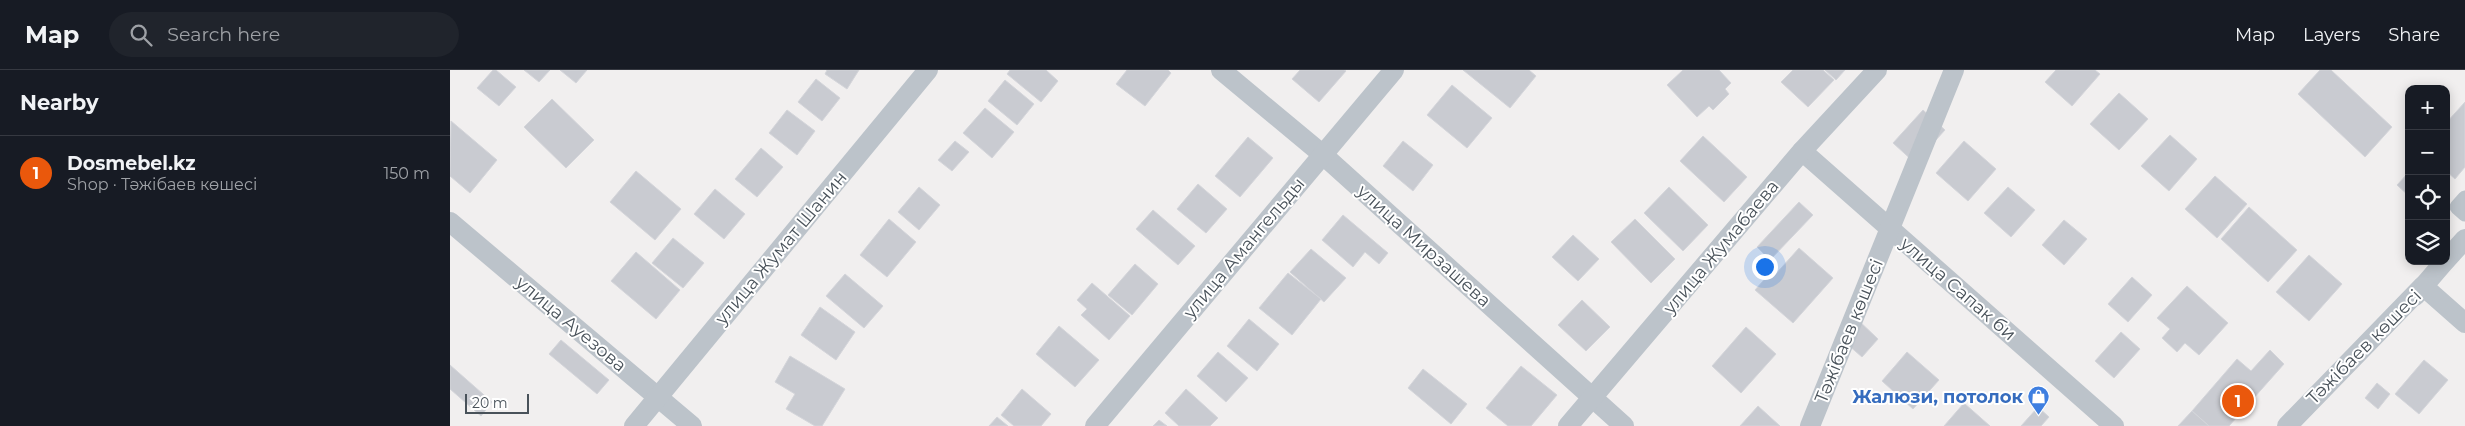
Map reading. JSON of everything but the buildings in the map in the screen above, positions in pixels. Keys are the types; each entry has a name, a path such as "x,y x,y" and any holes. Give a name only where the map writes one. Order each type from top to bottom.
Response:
{"street":[{"name":"улица Жумат Шанин","path":"634,426 928,70"},
{"name":"улица Мирзашева","path":"1221,70 1322,154 1624,426"},
{"name":"улица Амангельды","path":"1095,426 1394,70"},
{"name":"улица Жумабаева","path":"1568,426 1594,398 1802,151 1877,70"},
{"name":"Тәжібаев көшесі","path":"1810,426 1954,70"},
{"name":"улица Сапак би","path":"1802,151 2114,426"},
{"path":"2465,198 2457,207 2465,214"},
{"name":"улица Ауезова","path":"450,222 692,426"},
{"path":"2450,256 2465,239"},
{"path":"2299,426 2442,265"},
{"name":"Тәжібаев көшесі","path":"2287,426 2423,286 2465,323"}],"place":[{"name":"Dosmebel.kz","path":"2238,401"},
{"name":"Жалюзи, потолок","path":"2039,416"}]}
